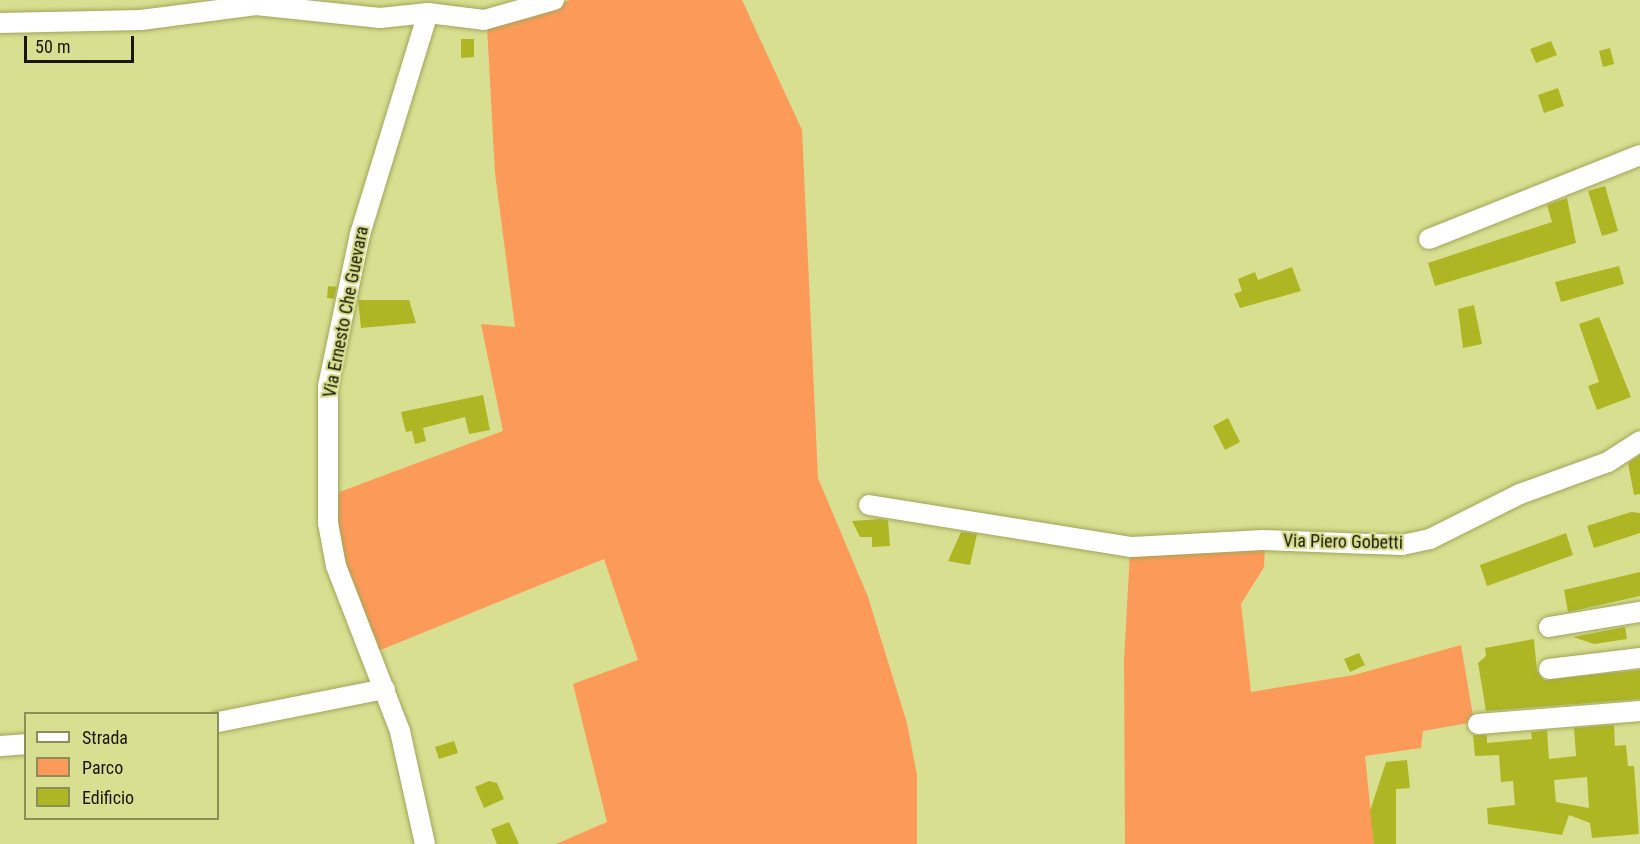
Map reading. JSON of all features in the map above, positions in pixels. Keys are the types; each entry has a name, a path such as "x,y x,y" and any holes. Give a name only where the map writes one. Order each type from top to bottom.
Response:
{"street":[{"path":"0,23 141,20 256,5 380,18 428,14 484,20 554,0"},
{"name":"Via Ernesto Che Guevara","path":"425,844 385,689 332,544 328,386 360,234 428,14"},
{"path":"1429,239 1640,155"},
{"name":"Via Piero Gobetti","path":"869,504 1132,547 1263,540 1402,545 1430,539 1520,494 1608,462 1640,441"},
{"path":"1549,627 1640,612"},
{"path":"1549,669 1640,658"},
{"path":"219,722 385,689"},
{"path":"1478,724 1640,711"},
{"path":"0,746 24,744"}],"green space":[{"path":"570,0 742,0 802,130 818,478 868,597 907,723 917,775 917,844 556,844 607,822 573,684 638,660 604,559 378,651 341,564 334,494 503,431 481,324 515,327 495,173 487,27 530,18"},
{"path":"1265,544 1264,567 1241,604 1251,692 1354,675 1461,645 1474,722 1423,731 1421,748 1365,756 1374,844 1125,844 1124,661 1130,551"}],"building":[{"path":"461,39 474,39 474,57 461,58"},
{"path":"1551,41 1557,55 1536,63 1530,49"},
{"path":"1610,48 1614,64 1603,67 1599,51"},
{"path":"1558,88 1564,106 1544,113 1538,95"},
{"path":"1605,186 1618,231 1602,236 1588,191"},
{"path":"1567,198 1576,243 1435,286 1428,263 1552,222 1547,205"},
{"path":"1619,266 1624,284 1561,302 1555,282"},
{"path":"1292,267 1301,291 1240,308 1234,294 1242,291 1238,279 1255,272 1258,280"},
{"path":"328,286 337,287 334,299 327,298"},
{"path":"358,300 409,300 416,323 361,328"},
{"path":"1474,305 1482,344 1463,348 1458,309"},
{"path":"1599,317 1631,397 1597,410 1588,386 1599,382 1579,324"},
{"path":"483,395 490,430 469,434 465,417 423,428 426,441 415,444 412,431 406,432 401,412"},
{"path":"1228,418 1240,442 1225,450 1213,426"},
{"path":"1640,455 1640,494 1634,495 1628,463"},
{"path":"1631,512 1640,513 1640,533 1594,548 1587,526"},
{"path":"888,520 890,546 872,547 872,537 860,537 852,521"},
{"path":"961,532 977,534 970,565 948,561"},
{"path":"1566,533 1573,555 1487,586 1480,565"},
{"path":"1640,572 1640,596 1568,612 1564,590"},
{"path":"1625,627 1627,639 1594,644 1573,637"},
{"path":"1534,639 1537,671 1544,680 1640,670 1640,699 1486,711 1478,663 1486,656 1485,648"},
{"path":"1359,653 1365,665 1350,672 1344,659"},
{"path":"1614,725 1615,746 1626,745 1628,766 1634,766 1639,834 1592,838 1590,823 1569,815 1562,835 1488,824 1487,808 1515,805 1513,781 1501,782 1499,755 1475,756 1473,735 1487,735 1487,743 1532,739 1531,732 1547,730 1549,759 1576,756 1574,728","holes":["1587,777 1589,808 1556,802 1554,780"]},
{"path":"454,741 458,753 439,759 435,747"},
{"path":"1407,760 1410,788 1396,789 1396,844 1374,844 1370,811 1386,762"},
{"path":"489,781 497,783 504,799 484,808 475,787"},
{"path":"509,822 519,844 497,844 491,829"}]}
